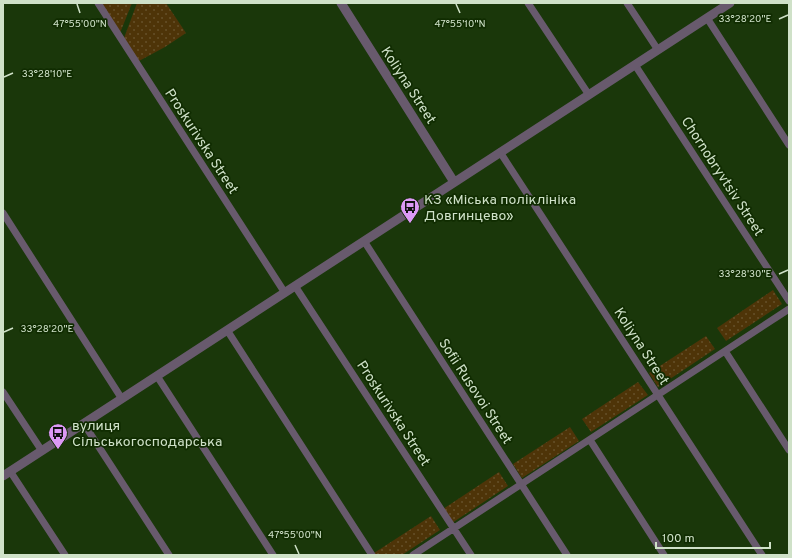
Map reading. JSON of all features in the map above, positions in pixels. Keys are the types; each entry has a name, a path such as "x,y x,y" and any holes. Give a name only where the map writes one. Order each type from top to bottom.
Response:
{"street":[{"name":"Proskurivska Street","path":"98,3 285,293"},
{"name":"Koliyna Street","path":"341,3 454,182"},
{"path":"528,3 589,95"},
{"path":"627,3 658,50"},
{"path":"65,555 7,474 730,3"},
{"path":"707,18 789,145"},
{"name":"Chornobryvtsiv Street","path":"635,65 789,301"},
{"name":"Koliyna Street","path":"500,152 762,555"},
{"path":"3,213 122,399"},
{"name":"Sofii Rusovoi Street","path":"364,241 567,555"},
{"name":"Proskurivska Street","path":"295,286 471,555"},
{"path":"413,555 789,310"},
{"path":"227,330 372,555"},
{"path":"725,351 789,450"},
{"path":"157,376 273,555"},
{"path":"3,392 42,451"},
{"path":"84,424 169,555"},
{"path":"590,440 664,555"}],"shaded area":[{"path":"100,3 132,3 120,33"},
{"path":"137,3 166,3 186,33 165,47 139,61 124,38"},
{"path":"773,290 782,304 726,341 717,328"},
{"path":"706,336 715,349 658,387 649,373"},
{"path":"638,382 648,395 591,432 582,419"},
{"path":"570,427 579,441 522,478 513,464"},
{"path":"499,472 508,486 452,523 443,509"},
{"path":"431,516 440,530 402,555 375,555 374,553"}],"place":[{"name":"КЗ «Міська поліклініка Довгинцево»","path":"410,224"},
{"name":"вулиця Сільськогосподарська","path":"58,450"}]}
